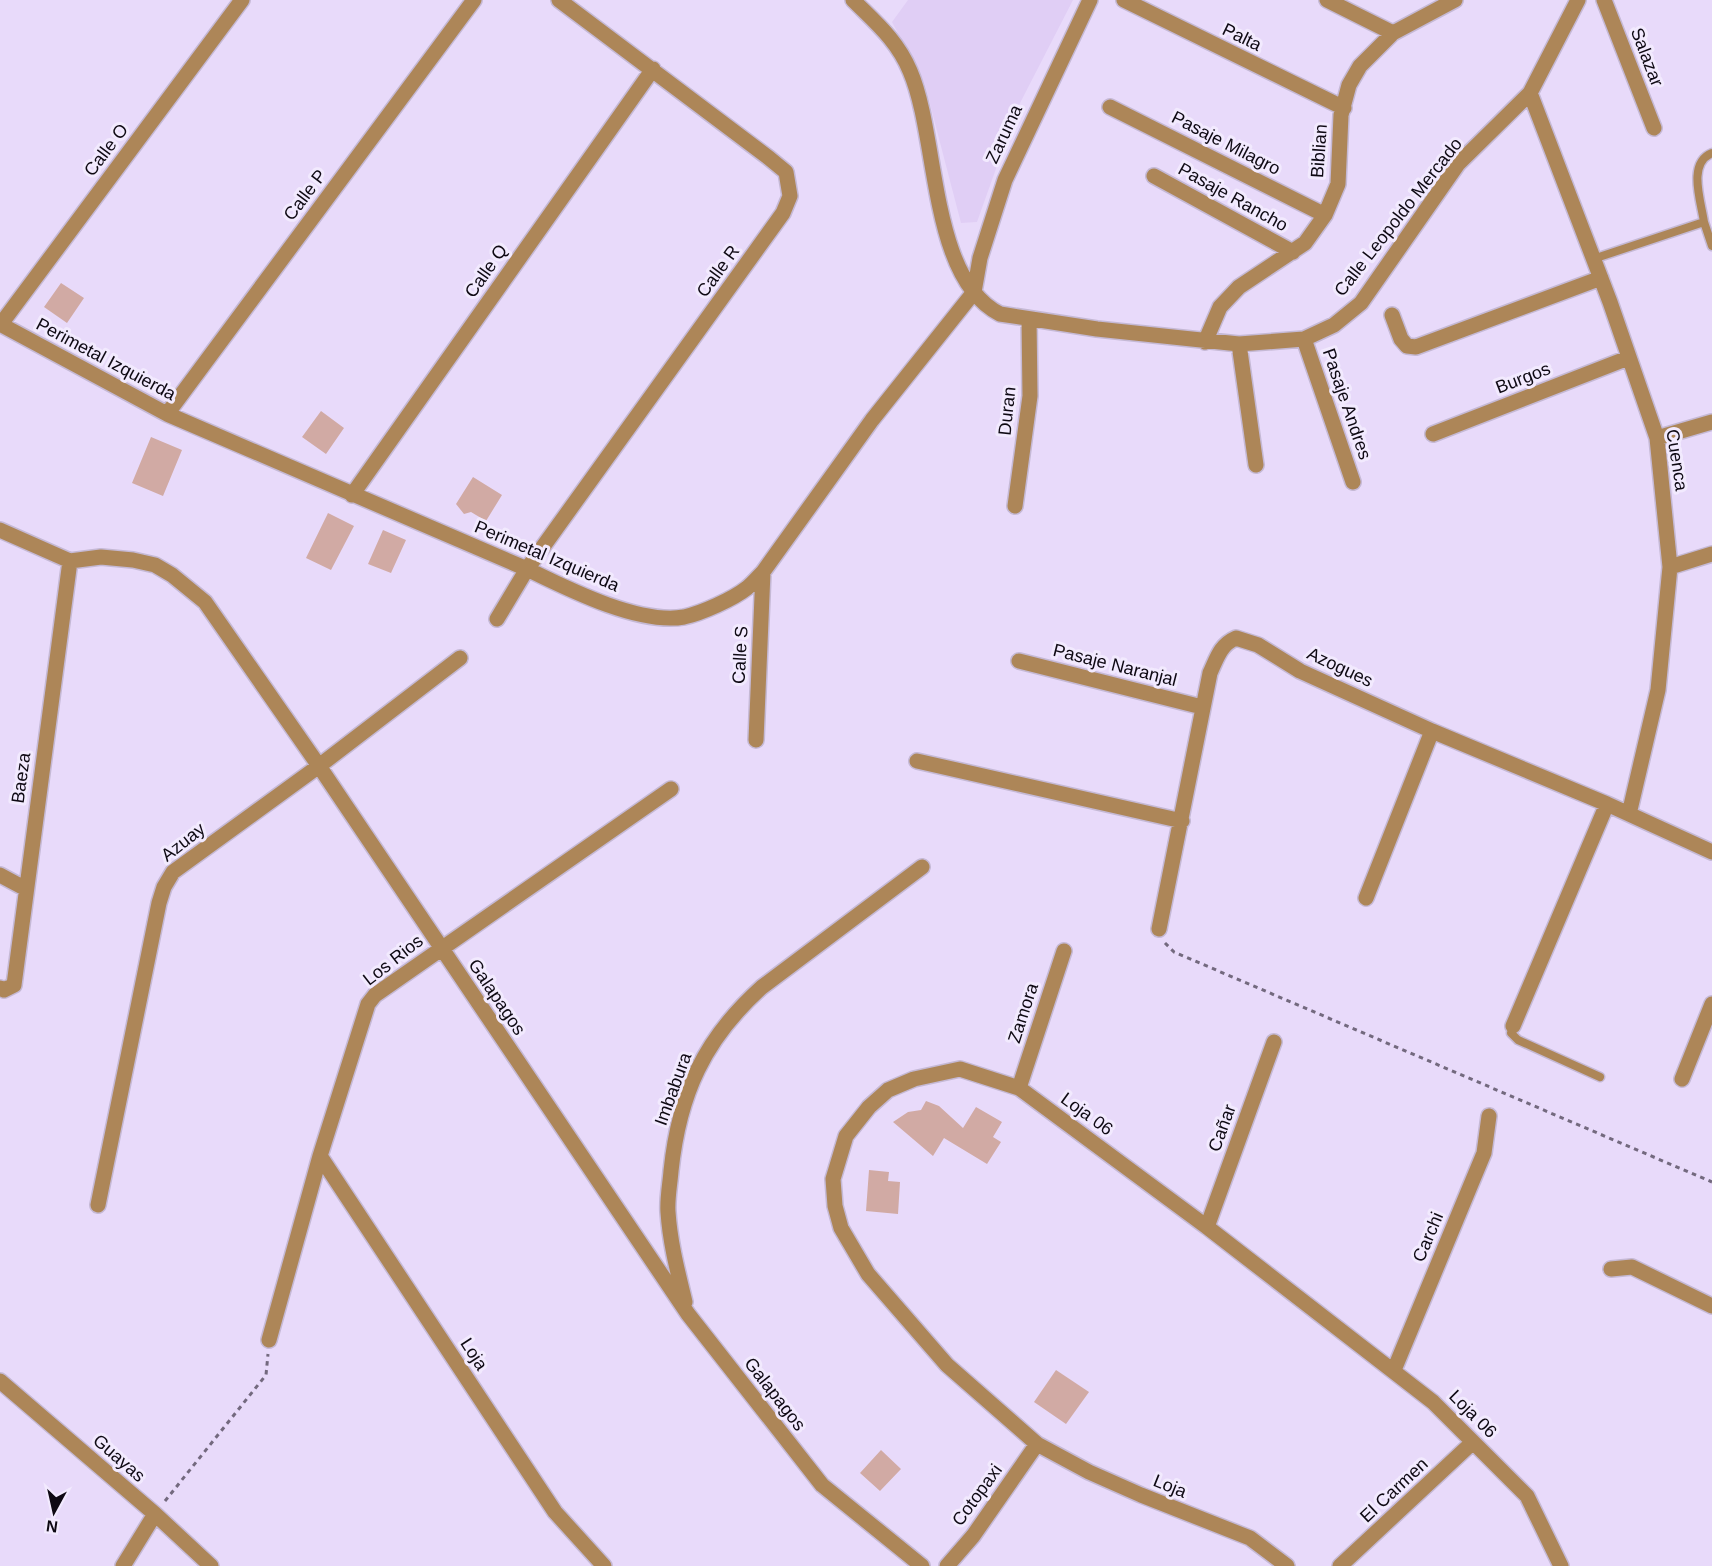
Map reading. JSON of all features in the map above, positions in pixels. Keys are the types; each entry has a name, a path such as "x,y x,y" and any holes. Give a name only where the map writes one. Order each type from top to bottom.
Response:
{"street":[{"name":"Calle O","path":"0,324 242,0"},
{"name":"Calle P","path":"167,414 474,0"},
{"name":"Calle R","path":"497,619 527,569 783,213 790,196 786,172 559,0"},
{"name":"Calle Leopoldo Mercado","path":"853,0 886,32 910,70 918,95 948,241 966,282 986,307 1000,314 1029,319 1205,342 1239,344 1304,339 1334,325 1361,303 1458,164 1530,93 1578,0"},
{"name":"Zaruma","path":"974,292 980,258 1005,180 1090,0"},
{"name":"Palta","path":"1124,0 1344,108"},
{"path":"1327,0 1393,33"},
{"name":"Biblian","path":"1205,342 1220,306 1239,287 1305,243 1325,214 1338,184 1341,115 1349,85 1360,66 1393,33 1455,0"},
{"name":"Salazar","path":"1604,0 1654,128"},
{"name":"Calle Q","path":"352,495 652,69"},
{"name":"Cuenca","path":"1530,93 1601,278 1657,438 1670,567 1658,690 1629,814"},
{"name":"Pasaje Milagro","path":"1110,107 1325,214"},
{"name":"Pasaje Rancho","path":"1154,176 1293,252"},
{"path":"1392,315 1401,339 1407,346 1416,347 1601,278"},
{"name":"Perimetal Izquierda","path":"0,324 167,414 527,569 576,593 646,616 684,617 719,604 746,589 763,572 872,420 974,292"},
{"name":"Duran","path":"1015,506 1030,396 1029,319"},
{"name":"Pasaje Andres","path":"1304,339 1353,482"},
{"path":"1239,344 1256,465"},
{"name":"Burgos","path":"1432,434 1628,358"},
{"path":"1657,438 1712,422"},
{"path":"0,530 70,561"},
{"path":"1670,567 1712,554"},
{"name":"Galapagos","path":"70,561 100,557 155,565 172,575 205,602 319,766 688,1314 822,1485 922,1566"},
{"name":"Baeza","path":"0,988 4,990 14,985 70,561"},
{"name":"Calle S","path":"756,740 763,572"},
{"name":"Azogues","path":"1159,929 1210,673 1221,649 1227,642 1236,638 1258,645 1300,671 1432,731 1607,804 1712,852"},
{"name":"Azuay","path":"98,1205 159,903 168,878 460,658"},
{"name":"Pasaje Naranjal","path":"1019,661 1202,707"},
{"path":"1366,898 1432,731"},
{"path":"917,761 1182,821"},
{"name":"Los Rios","path":"268,1340 320,1156 369,1004 375,995 671,789"},
{"path":"1513,1026 1607,804"},
{"name":"Imbabura","path":"688,1314 675,1262 668,1211 673,1152 679,1117 704,1055 742,1006 762,987 922,867"},
{"path":"0,874 26,889"},
{"name":"Zamora","path":"1019,1088 1064,951"},
{"path":"1682,1078 1712,1004"},
{"name":"Cañar","path":"1207,1227 1274,1042"},
{"name":"Loja 06","path":"1037,1444 947,1365 867,1275 840,1228 835,1206 833,1179 846,1136 869,1107 888,1090 914,1079 960,1069 1019,1088 1207,1227 1433,1402 1527,1496 1561,1566"},
{"name":"Carchi","path":"1394,1370 1484,1153 1489,1116"},
{"name":"Loja","path":"320,1156 555,1512 604,1566"},
{"path":"1611,1269 1632,1267 1712,1306"},
{"name":"Guayas","path":"0,1381 211,1566"},
{"name":"El Carmen","path":"1340,1566 1473,1442"},
{"name":"Loja","path":"1037,1444 1089,1472 1141,1495 1250,1538 1287,1566"},
{"name":"Cotopaxi","path":"947,1566 973,1536 1037,1444"},
{"path":"123,1566 154,1514"}],"lane":[{"path":"1712,153 1700,161 1697,172 1704,222 1712,246"},
{"path":"1593,259 1704,222"},
{"path":"1513,1026 1511,1033 1518,1040 1600,1077"}],"path":[{"path":"1159,929 1163,942 1174,952 1712,1182"},
{"path":"154,1514 266,1375 268,1340"}],"shaded area":[{"path":"908,0 1073,0 1018,107 977,222 961,223 925,85 892,22"}],"building":[{"path":"61,283 84,298 67,323 44,307"},
{"path":"321,411 344,428 326,454 302,437"},
{"path":"151,437 182,450 163,496 132,483"},
{"path":"473,477 502,495 486,521 471,512 464,514 456,504"},
{"path":"328,513 354,526 331,570 306,558"},
{"path":"383,530 406,540 391,573 368,564"},
{"path":"926,1101 939,1106 963,1128 976,1107 1002,1122 993,1137 1001,1142 987,1164 944,1138 933,1156 893,1122 908,1112 921,1110"},
{"path":"869,1170 889,1172 888,1181 900,1182 898,1214 866,1211"},
{"path":"1056,1370 1089,1392 1066,1424 1034,1402"},
{"path":"881,1450 901,1469 880,1491 860,1473"}]}
